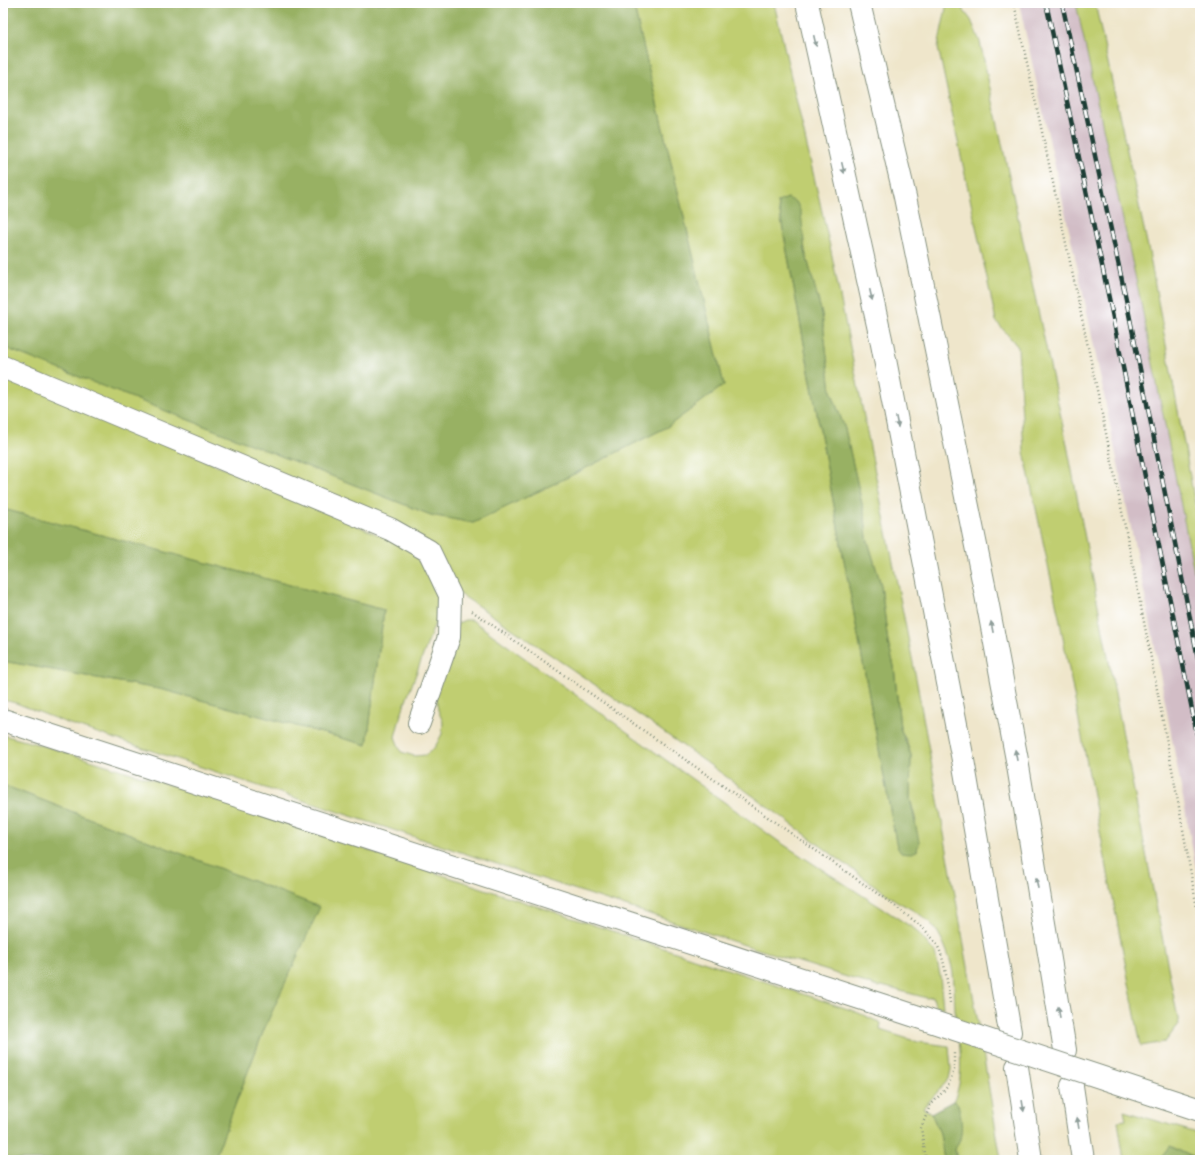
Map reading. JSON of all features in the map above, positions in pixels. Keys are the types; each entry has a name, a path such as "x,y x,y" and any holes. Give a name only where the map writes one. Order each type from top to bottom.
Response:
{"main road":[{"path":"806,3 881,339 963,760 1010,1032"},
{"path":"859,3 905,197 986,595 1017,760 1066,1050"},
{"path":"3,367 390,529 428,551 450,595 449,637 419,723"},
{"path":"3,720 894,1009 1200,1110"},
{"path":"1017,1068 1031,1160"},
{"path":"1072,1086 1083,1160"}],"path":[{"path":"1014,3 1079,301 1146,635 1200,926"},
{"path":"450,595 885,899 924,929 938,946 946,972 950,1006"},
{"path":"926,1160 920,1128 930,1106 948,1086 954,1070 954,1051"}],"shaded area":[{"path":"1019,3 1095,3 1149,252 1200,531 1200,890 1152,631 1085,302"}],"green space":[{"path":"3,3 633,3 724,385 667,427 473,523 431,515 3,347"},
{"path":"633,3 774,3 831,251 916,678 1001,1160 957,1160 955,1147 960,1139 958,1104 953,1101 960,1080 961,1069 953,972 941,938 933,926 925,918 895,900 740,786 550,654 454,590 438,555 3,359 3,347 431,515 473,523 667,427 724,385","holes":["788,198 803,235 805,251 822,314 831,391 845,429 865,517 867,538 881,585 888,643 894,666 900,728 911,755 910,798 916,821 897,847 778,203"]},
{"path":"947,3 958,3 971,20 980,42 1066,440 1179,1024 1165,1042 1141,1046 1059,617 1024,452 1018,347 996,321 938,47"},
{"path":"1076,3 1095,3 1149,252 1200,531 1200,601 1140,298"},
{"path":"788,198 797,203 801,213 805,251 822,314 831,391 845,429 865,517 867,538 881,585 888,643 894,666 900,728 911,755 910,798 919,841 917,851 908,854 901,853 897,847 778,202"},
{"path":"3,374 407,547 425,568 439,605 437,618 401,714 395,737 401,752 414,756 426,755 435,747 442,734 443,722 438,710 435,688 458,623 465,620 472,620 778,841 916,930 935,953 940,975 943,1008 935,1005 933,997 927,998 882,986 879,987 732,941 67,723 16,703 3,700 3,661 164,690 367,745 384,610 3,509"},
{"path":"3,509 384,610 367,745 164,690 3,661"},
{"path":"3,735 48,747 167,784 854,1011 881,1023 880,1030 918,1042 949,1046 951,1069 949,1079 923,1108 931,1113 940,1133 944,1160 214,1160 265,1027 319,907 3,785"},
{"path":"3,785 320,907 265,1027 214,1160 3,1160"},
{"path":"953,1101 958,1104 959,1108 961,1135 955,1151 957,1160 944,1160 940,1133 931,1113"},
{"path":"1124,1111 1200,1134 1200,1160 1170,1146 1158,1160 1124,1160 1118,1121 1126,1120"},
{"path":"1170,1146 1198,1160 1158,1160"}],"railway":[{"path":"1046,3 1110,303 1200,749"},
{"path":"1062,3 1126,299 1200,668"}]}
